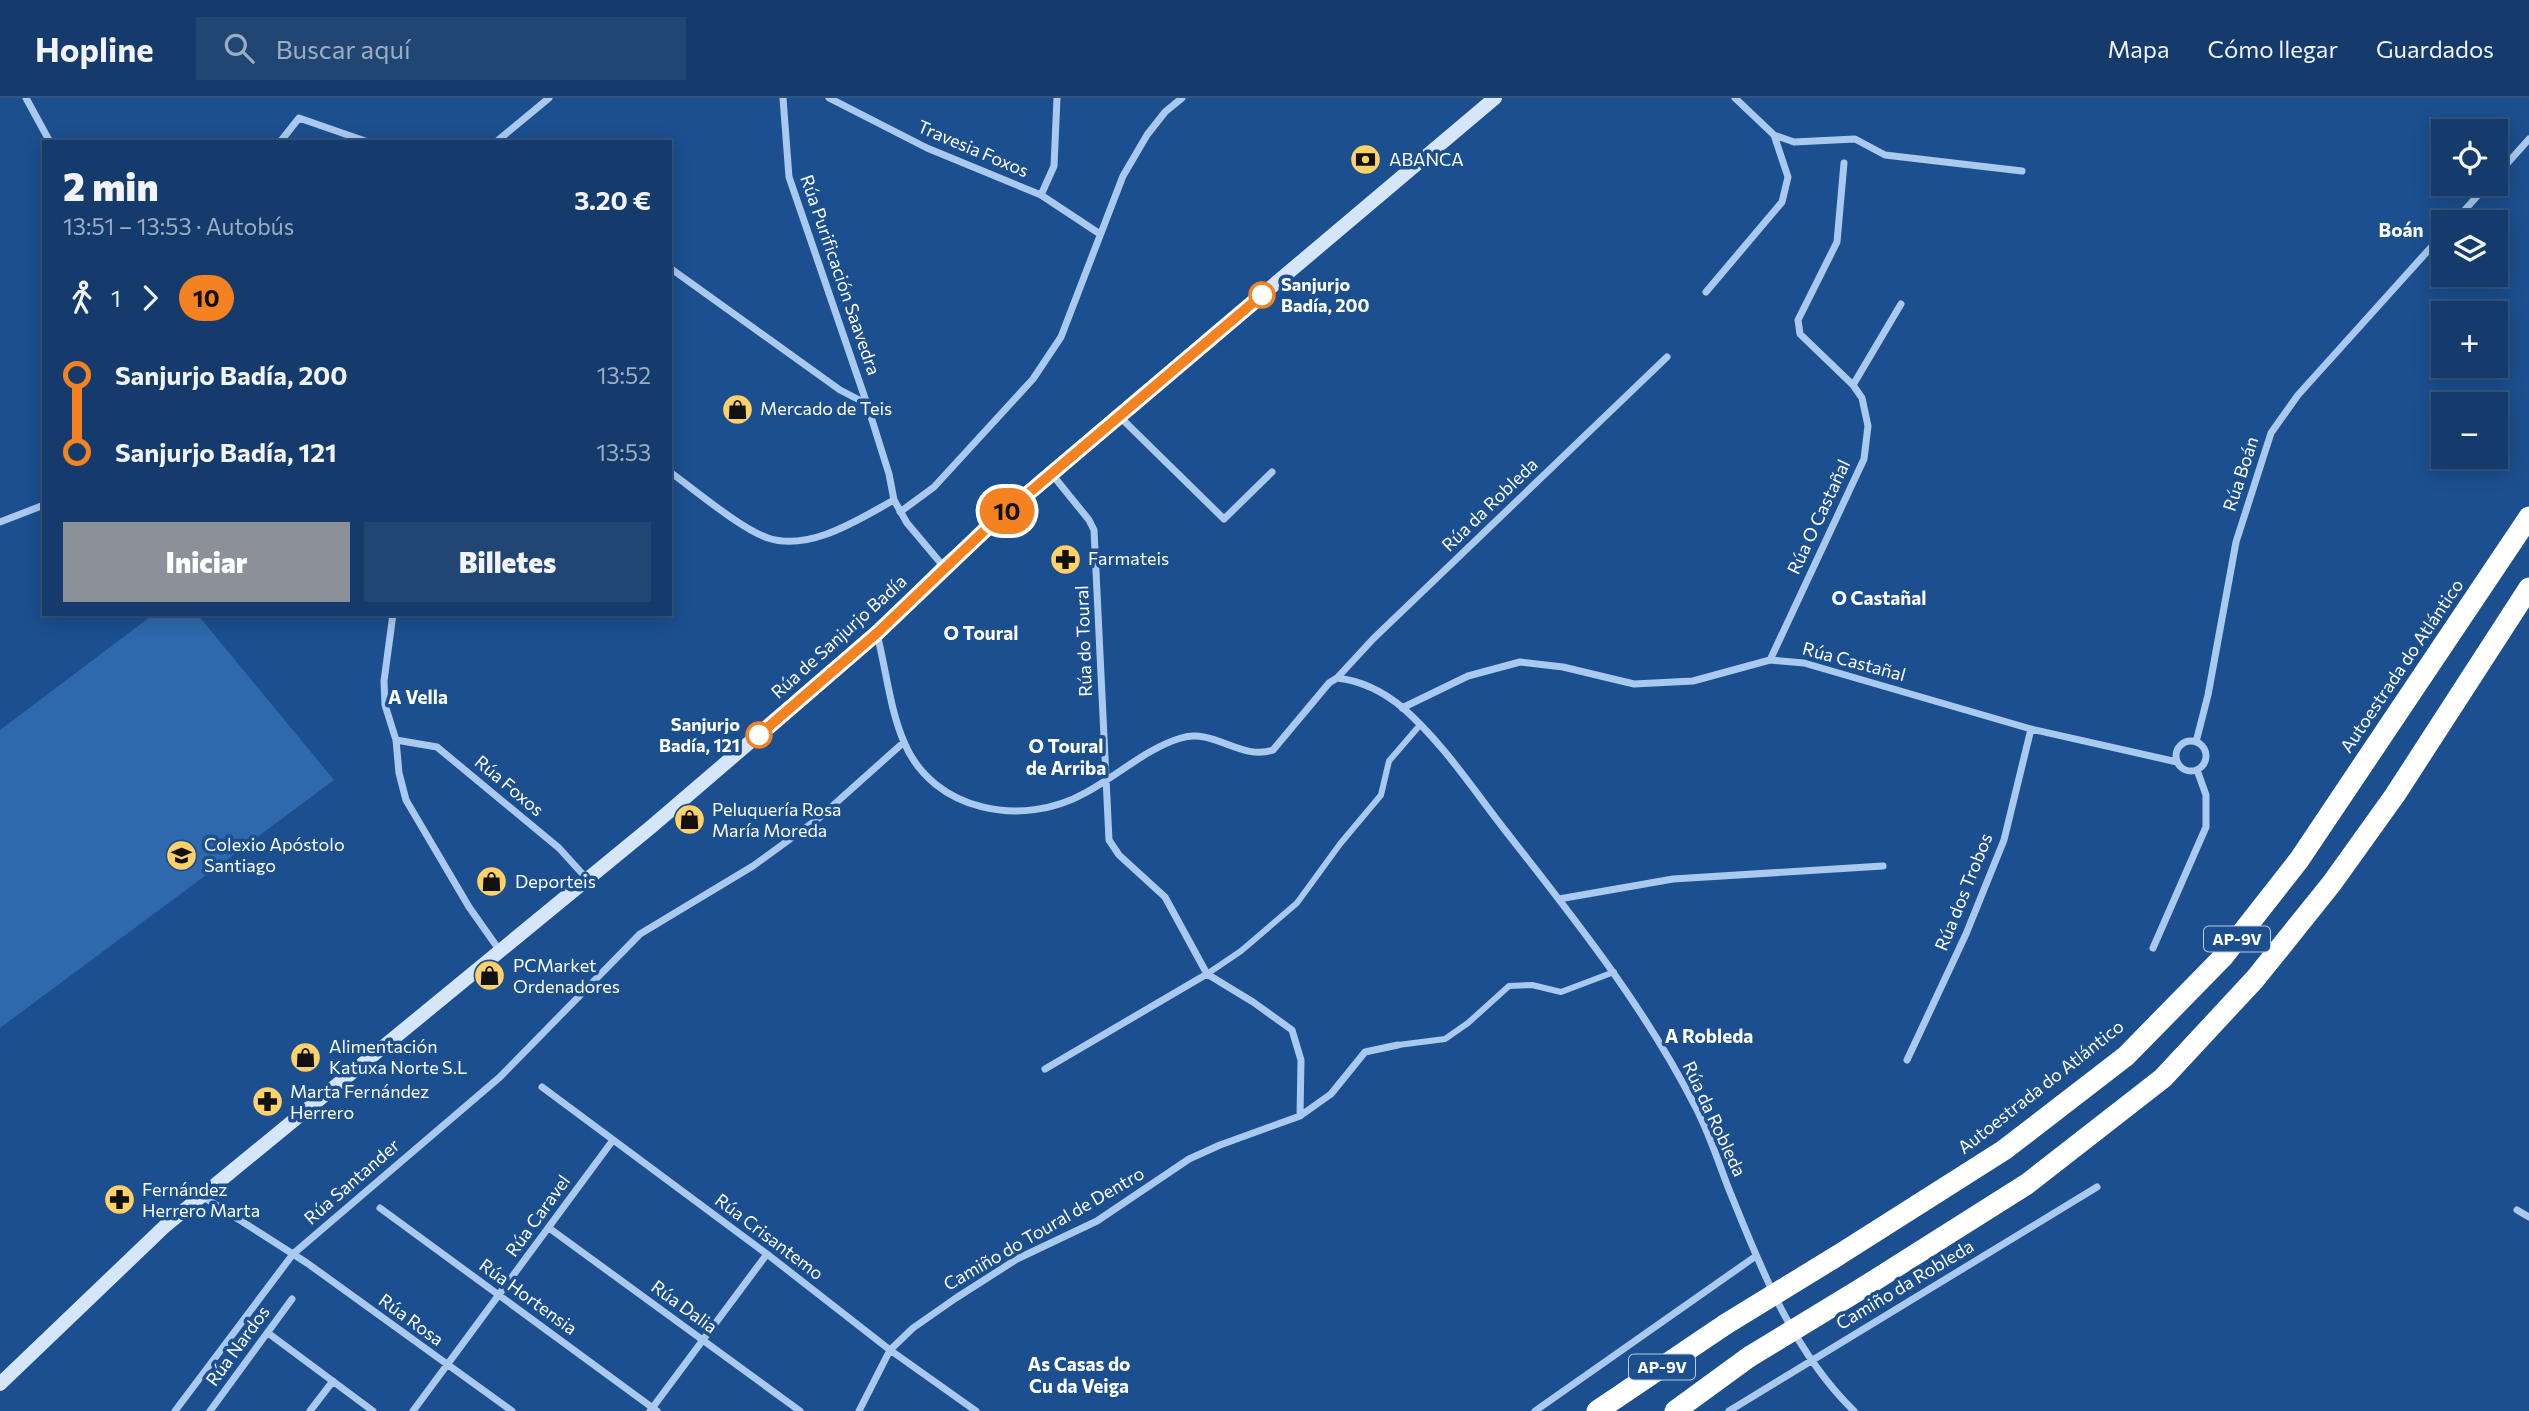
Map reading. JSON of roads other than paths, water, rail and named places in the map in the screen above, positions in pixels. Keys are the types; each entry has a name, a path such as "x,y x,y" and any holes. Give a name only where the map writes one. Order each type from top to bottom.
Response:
{"highway":[{"name":"Autoestrada do Atlántico","path":"1597,1411 1726,1324 2004,1150 2126,1056 2223,957 2299,860 2529,517"},
{"name":"AP-9V","path":"1675,1411 1749,1357 2027,1184 2163,1078 2255,979 2332,883 2395,795 2529,588"}],"main road":[{"name":"Rúa de Sanjurjo Badía","path":"0,1384 201,1195 588,880 877,633 944,567 1051,473 1495,98"}],"street":[{"path":"26,98 49,140"},
{"path":"498,140 549,98"},
{"name":"Rúa Purificación Saavedra","path":"783,98 789,177 867,404 894,499 900,512 944,567"},
{"name":"Travesia Foxos","path":"829,98 927,148 1041,195 1100,234"},
{"path":"1041,195 1054,166 1057,98"},
{"path":"900,512 934,487 1033,379 1061,337 1123,176 1147,135 1182,98"},
{"path":"1735,98 1773,135 1794,142 1855,139 1885,155 2022,171"},
{"path":"282,140 299,118 362,140"},
{"path":"1706,292 1783,202 1787,177 1773,135"},
{"path":"2508,163 2529,139"},
{"name":"Rúa O Castañal","path":"1770,660 1864,460 1868,426 1862,398 1853,385 1800,334 1798,320 1837,242 1844,163"},
{"path":"2465,210 2477,196"},
{"name":"Rúa Boán","path":"2196,742 2208,695 2236,541 2270,433 2298,395 2431,247"},
{"path":"672,269 829,382 867,404"},
{"path":"1853,385 1901,304"},
{"name":"Rúa da Robleda","path":"877,633 904,742 925,776 946,793 991,810 1020,811 1068,801 1170,742 1185,737 1202,736 1249,752 1273,750 1329,683 1338,678 1373,639 1667,357"},
{"path":"1120,417 1224,519 1272,472"},
{"path":"672,473 749,528 769,538 789,541 811,538 833,530 894,499"},
{"name":"Rúa do Toural","path":"1051,473 1094,530 1105,780"},
{"path":"0,522 42,506"},
{"path":"393,616 384,681 385,705 396,740 399,773 406,800 474,916 500,951"},
{"name":"Rúa Castañal","path":"1402,708 1468,676 1520,662 1563,667 1634,684 1693,681 1770,660 1804,663 2031,729 2177,762"},
{"name":"Rúa da Robleda","path":"1338,678 1369,685 1402,708 1420,725 1445,752 1614,972 1659,1039 1698,1111 1756,1256 1811,1360 1835,1392 1854,1411"},
{"path":"1045,1069 1207,974 1241,951 1297,903 1340,844 1381,795 1389,761 1420,725"},
{"name":"Rúa dos Trobos","path":"1907,1060 1966,934 2004,840 2031,729"},
{"name":"Rúa Foxos","path":"396,740 438,747 559,848 588,880"},
{"name":"Rúa Santander","path":"175,1411 293,1254 500,1077 640,934 753,866 819,818 904,742"},
{"path":"2196,742 2206,753 2204,762 2197,770 2187,770 2177,762 2177,752 2182,745 2196,742"},
{"path":"2153,948 2206,827 2206,795 2197,770"},
{"path":"1105,780 1110,840 1119,855 1165,897 1207,974 1292,1030 1301,1060 1300,1116"},
{"path":"1559,899 1673,879 1883,866"},
{"name":"Camiño do Toural de Dentro","path":"890,1350 913,1328 966,1291 1017,1259 1097,1221 1189,1159 1300,1116 1331,1094 1366,1052 1445,1039 1468,1023 1509,986 1532,985 1561,992 1614,972"},
{"name":"Rúa Crisantemo","path":"542,1087 767,1254 890,1350 976,1411"},
{"name":"Rúa Caravel","path":"413,1411 614,1140"},
{"name":"Camiño da Robleda","path":"1729,1411 2097,1187"},
{"path":"201,1195 293,1254"},
{"name":"Rúa Hortensia","path":"380,1208 653,1410"},
{"path":"2516,1210 2529,1217"},
{"name":"Rúa Dalia","path":"549,1228 800,1411"},
{"name":"Rúa Rosa","path":"293,1254 512,1411"},
{"path":"653,1410 767,1254"},
{"path":"1535,1411 1756,1256"},
{"name":"Rúa Nardos","path":"210,1411 292,1299"},
{"path":"268,1333 373,1411"},
{"path":"859,1411 890,1350"},
{"path":"310,1411 333,1381"}],"place":[{"name":"ABANCA","path":"1366,160"},
{"name":"Sanjurjo Badía, 200","path":"1262,295"},
{"name":"Mercado de Teis","path":"737,409"},
{"name":"Farmateis","path":"1065,559"},
{"name":"Sanjurjo Badía, 121","path":"759,735"},
{"name":"Peluquería Rosa María Moreda","path":"689,820"},
{"name":"Colexio Apóstolo Santiago","path":"181,855"},
{"name":"Deporteis","path":"492,882"},
{"name":"PCMarket Ordenadores","path":"490,976"},
{"name":"Alimentación Katuxa Norte S.L","path":"306,1057"},
{"name":"Marta Fernández Herrero","path":"267,1102"},
{"name":"Fernández Herrero Marta","path":"119,1200"}],"district":[{"name":"Boán","path":"2401,230"},
{"name":"O Castañal","path":"1879,598"},
{"name":"O Toural","path":"981,633"},
{"name":"A Vella","path":"418,697"},
{"name":"O Toural de Arriba","path":"1066,757"},
{"name":"A Robleda","path":"1709,1036"},
{"name":"As Casas do Cu da Veiga","path":"1079,1375"}]}
